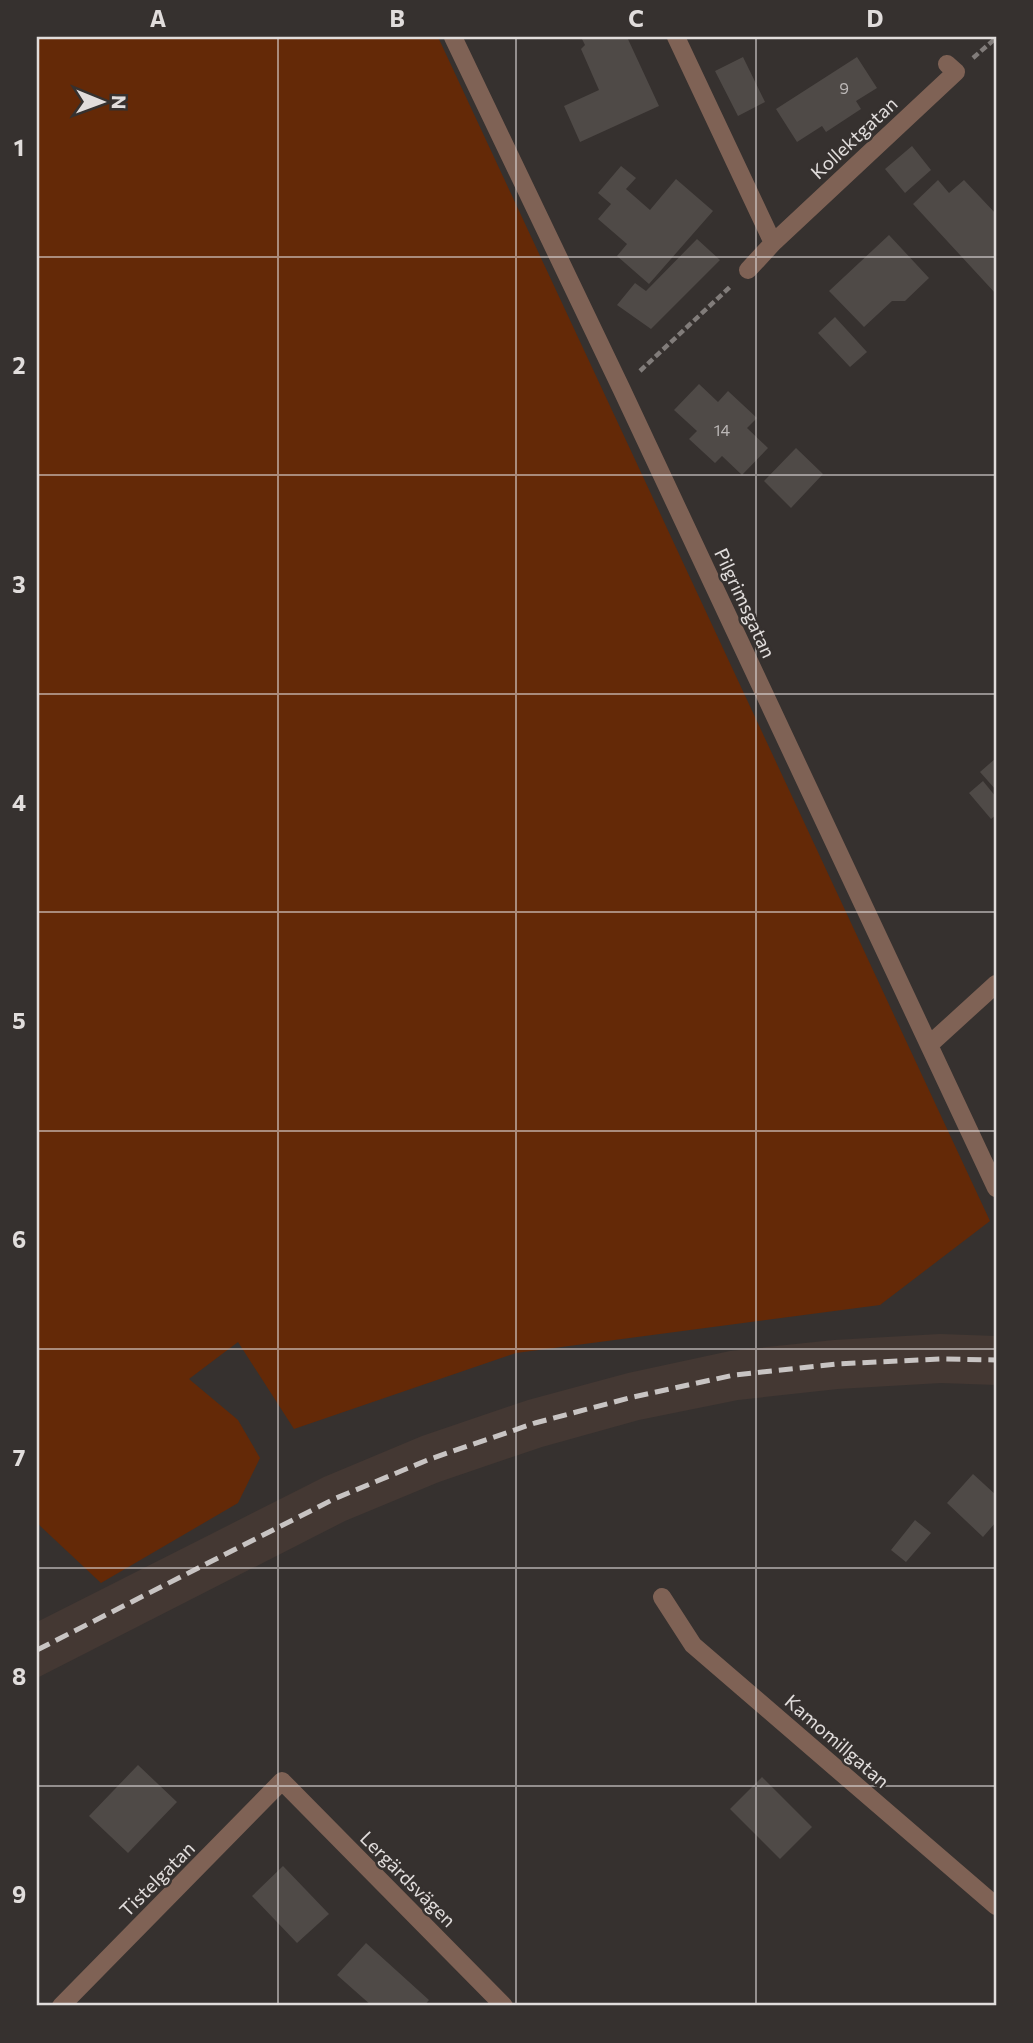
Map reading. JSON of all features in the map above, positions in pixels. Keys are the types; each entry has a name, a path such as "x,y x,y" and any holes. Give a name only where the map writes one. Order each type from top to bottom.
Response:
{"street":[{"name":"Pilgrimsgatan","path":"453,37 621,388 996,1188"},
{"path":"676,37 773,243"},
{"name":"Kollektgatan","path":"748,270 773,243 956,72 947,64"},
{"path":"929,1045 996,984"},
{"name":"Kamomillgatan","path":"662,1597 693,1645 996,1906"},
{"name":"Tistelgatan","path":"61,2006 282,1781"},
{"name":"Lergärdsvägen","path":"282,1781 504,2006"}],"path":[{"path":"621,388 748,270"}],"shaded area":[{"path":"37,37 438,37 990,1221 880,1305 516,1353 294,1429 238,1342 189,1379 238,1420 260,1458 238,1503 101,1583 37,1523"},
{"path":"940,1334 996,1336 996,1385 941,1383 838,1389 738,1400 639,1420 542,1447 439,1482 345,1521 37,1678 37,1622 324,1477 422,1436 528,1400 628,1373 730,1351 834,1340"}],"building":[{"path":"581,37 627,37 659,106 580,142 564,106 599,90 581,49 585,45"},
{"path":"743,57 765,102 738,116 715,71"},
{"path":"857,57 877,88 856,101 861,109 826,132 822,126 797,142 776,109"},
{"path":"912,146 931,170 905,193 885,169"},
{"path":"621,166 636,178 626,189 650,210 676,179 713,211 649,284 617,256 627,244 598,219 611,204 598,193"},
{"path":"938,180 949,193 964,180 996,214 996,294 913,204"},
{"path":"889,235 929,278 905,301 892,301 864,327 829,291"},
{"path":"697,239 720,260 651,329 617,305 635,283 646,291"},
{"path":"835,317 867,352 850,367 818,333"},
{"path":"699,384 718,402 728,391 757,418 747,428 768,448 742,475 722,456 715,463 689,439 697,431 674,410"},
{"path":"796,448 823,474 791,508 764,481"},
{"path":"996,758 996,790 980,772"},
{"path":"983,781 996,797 996,815 991,819 969,793"},
{"path":"973,1474 996,1495 996,1522 983,1537 947,1503"},
{"path":"915,1520 931,1533 906,1562 891,1550"},
{"path":"138,1765 177,1802 128,1853 89,1816"},
{"path":"762,1777 812,1827 780,1859 730,1809"},
{"path":"283,1866 329,1914 297,1943 252,1896"},
{"path":"366,1943 429,2000 424,2006 372,2006 337,1975"}],"railway":[{"path":"37,1650 334,1499 430,1459 535,1423 633,1397 734,1375 836,1364 941,1359 996,1360"}]}
